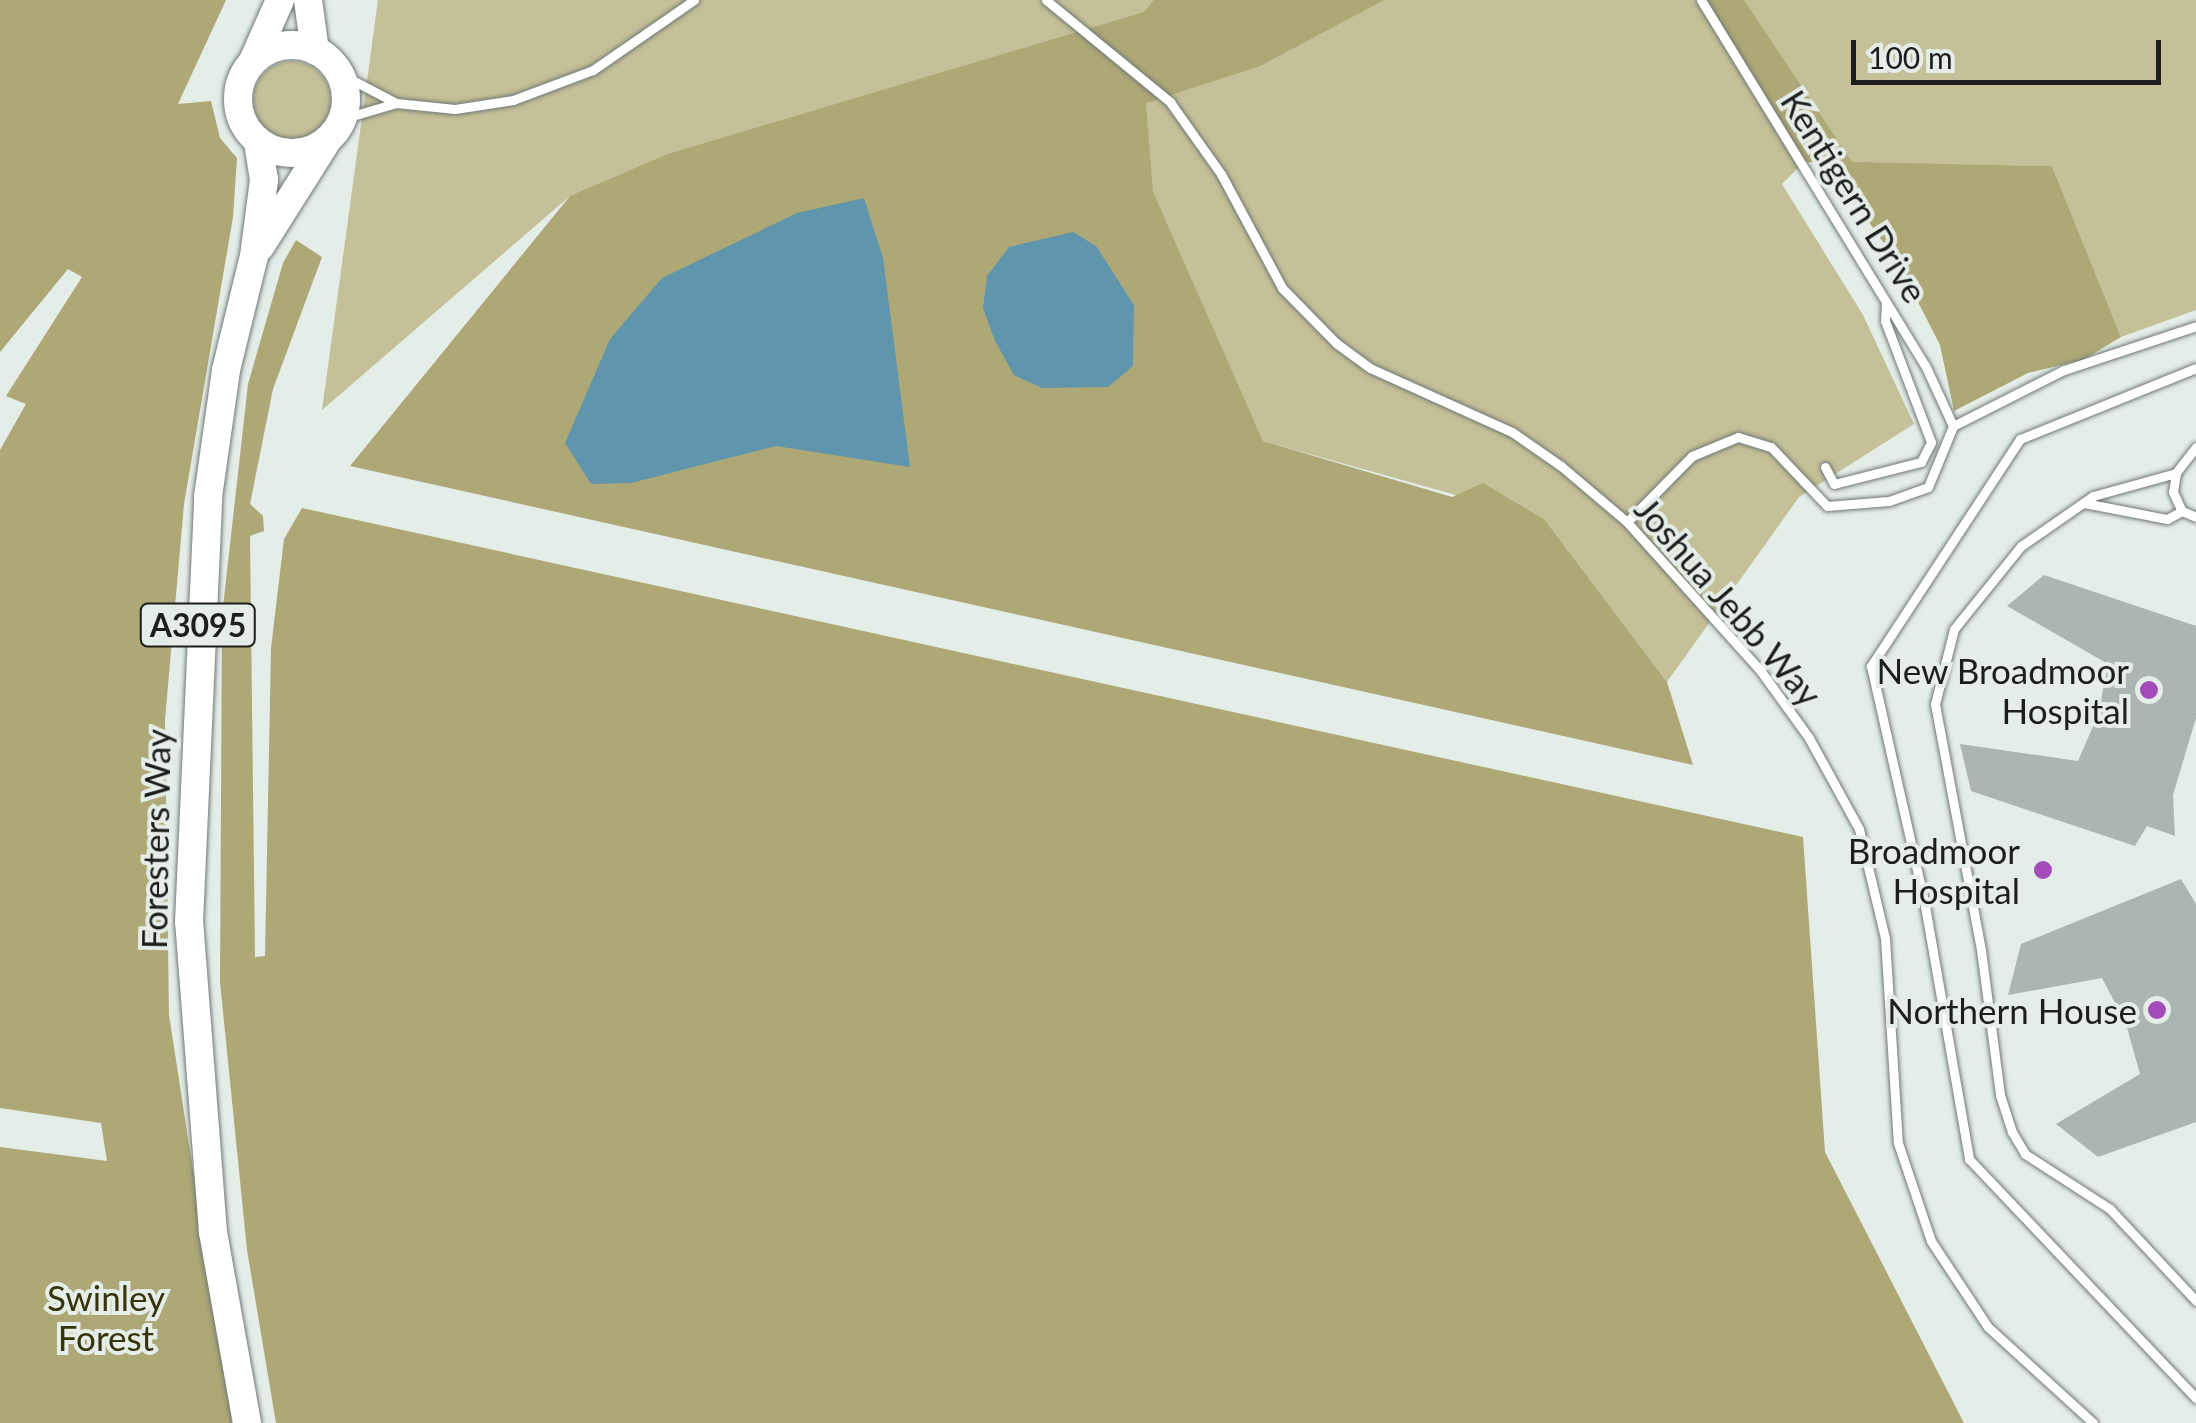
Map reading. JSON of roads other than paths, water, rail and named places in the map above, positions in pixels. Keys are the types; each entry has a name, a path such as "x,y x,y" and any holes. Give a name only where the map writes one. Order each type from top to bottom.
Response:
{"main road":[{"path":"280,0 237,103 258,143 294,154 335,129 339,73 316,50 308,0"},
{"path":"253,60 278,47 316,50"},
{"name":"Foresters Way","path":"254,256 335,129"},
{"name":"Foresters Way","path":"247,1423 213,1232 189,922 208,497 226,370 254,256 264,180 258,143"}],"lane":[{"path":"339,73 396,103 455,109 513,100 593,70 694,0"},
{"name":"Joshua Jebb Way","path":"1046,0 1179,112 1221,174 1282,288 1336,343 1370,368 1512,432 1627,522 1760,670 1809,738 1859,830 1885,938 1898,1143 1931,1242 1988,1327 2093,1423"},
{"name":"Kentigern Drive","path":"1701,0 1886,300 1953,426"},
{"path":"335,129 396,103"},
{"path":"1825,467 1834,484 1921,462 1931,442 1886,321 1886,300"},
{"path":"1627,522 1692,456 1738,436 1771,447 1827,506 1888,501 1928,487 1953,426 2064,370 2196,326"},
{"path":"2196,368 2020,439 1870,666 1925,906 1969,1159 2196,1398"},
{"path":"2196,447 2176,473 2173,492 2182,511 2196,516"},
{"path":"2176,473 2081,502 2020,546 1954,629 1935,704 1939,743 1981,950 2000,1095 2012,1132 2025,1154 2110,1210 2196,1300"},
{"path":"2081,502 2168,518 2182,511"}],"water":[{"path":"864,198 883,258 910,467 776,446 631,483 591,484 565,443 610,339 662,278 797,213"},
{"path":"1073,232 1096,246 1134,305 1133,366 1108,387 1042,388 1014,375 995,341 983,308 987,276 1009,247"}],"place":[{"name":"New Broadmoor Hospital","path":"2149,690"},
{"name":"Broadmoor Hospital","path":"2043,870"},
{"name":"Northern House","path":"2157,1010"}],"park label":[{"name":"Swinley Forest","path":"106,1317"}]}
